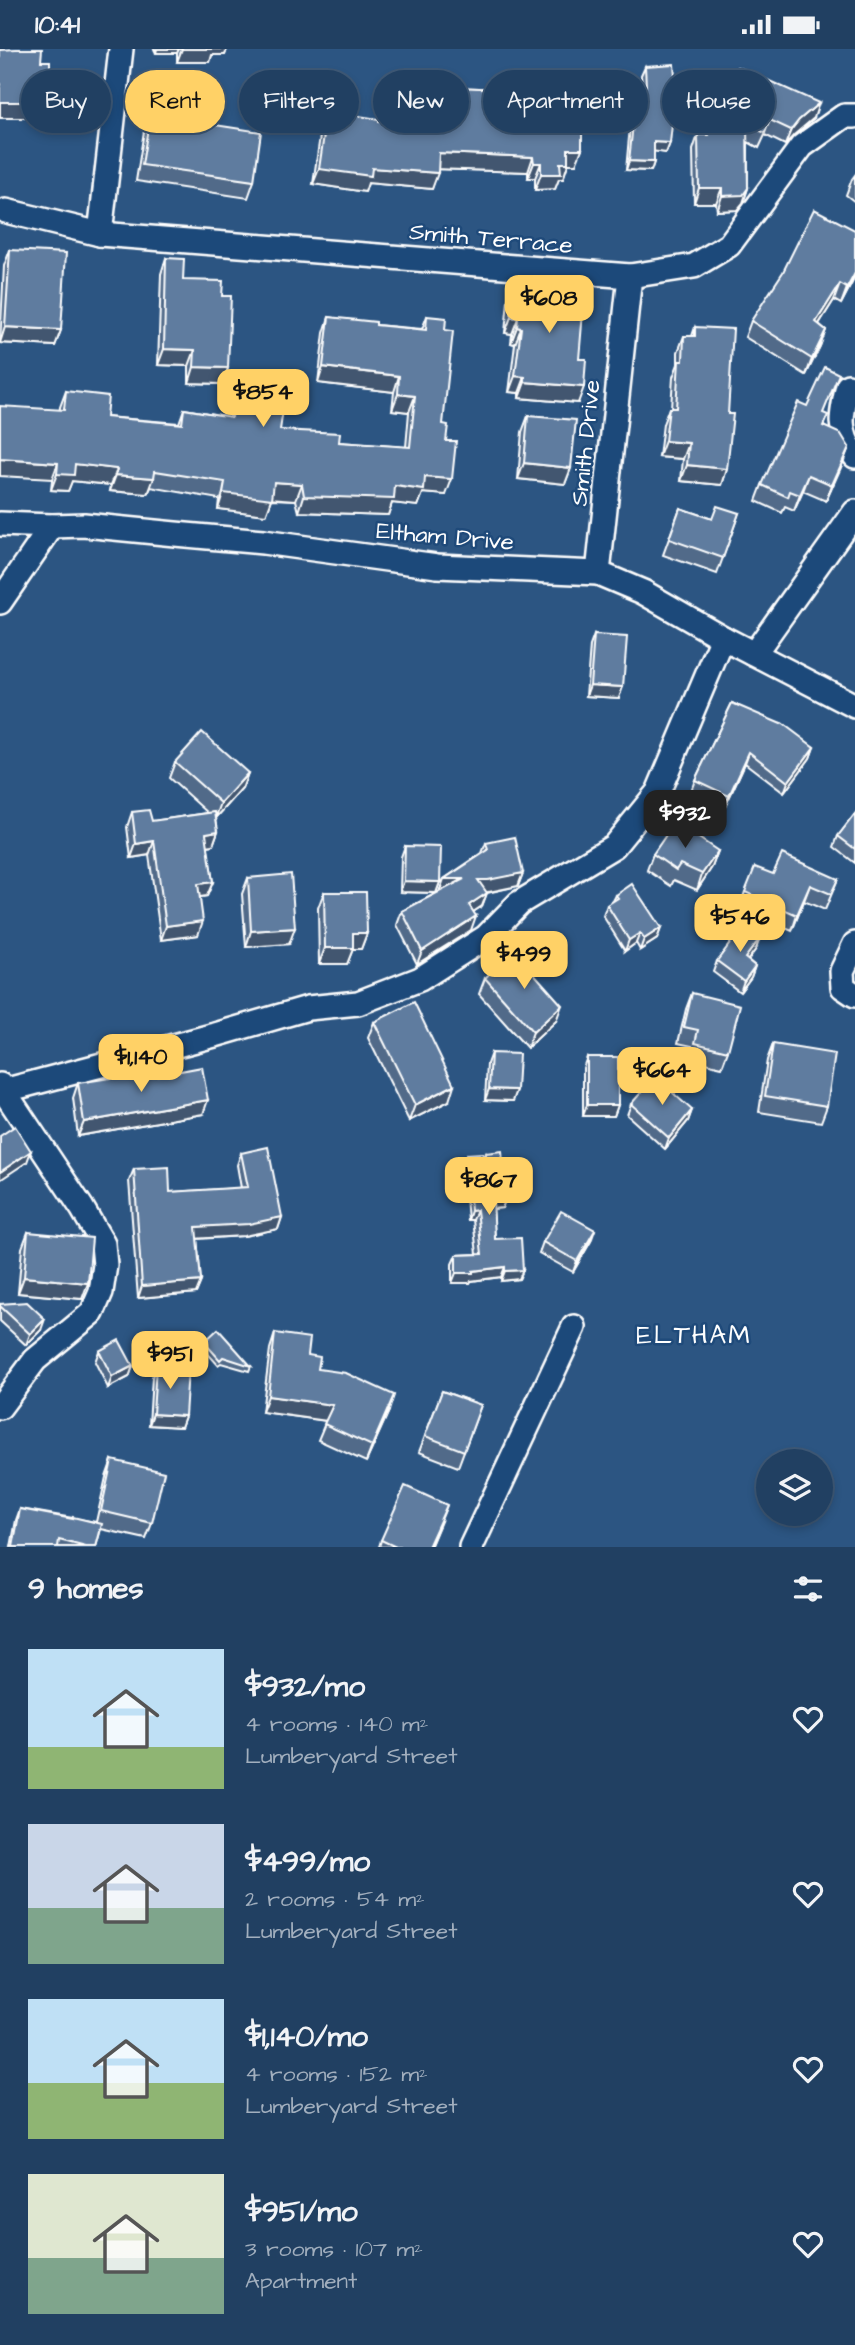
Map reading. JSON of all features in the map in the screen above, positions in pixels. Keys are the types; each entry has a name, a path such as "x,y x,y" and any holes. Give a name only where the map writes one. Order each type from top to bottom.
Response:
{"street":[{"path":"100,234 121,49"},
{"name":"Smith Terrace","path":"6,211 100,234 630,276 694,266 729,245 802,146 844,116 855,115"},
{"name":"Smith Drive","path":"598,573 630,276"},
{"path":"848,386 841,416 845,442 855,456"},
{"path":"754,654 855,512"},
{"name":"Eltham Drive","path":"0,524 84,525 263,542 437,566 598,573 643,592 723,638 855,706"},
{"path":"0,602 52,526"},
{"path":"0,1407 34,1360 92,1314 101,1292 105,1265 103,1244 82,1208 1,1088 215,1035 308,1008 358,1003 420,979 486,937 519,903 614,846 658,792 723,638"},
{"path":"855,944 842,971 843,987 855,995"},
{"path":"471,1547 574,1327"}],"building":[{"path":"42,49 41,61 50,61 50,70 21,70 21,102 0,102 0,50"},
{"path":"674,64 674,70 662,70 662,133 671,133 670,143 654,142 654,162 629,161 632,133 648,133 648,70 645,70 645,66"},
{"path":"775,83 819,103 791,130 775,122"},
{"path":"469,88 483,88 483,133 582,133 582,149 568,149 568,163 560,163 561,174 541,174 541,163 534,163 533,157 439,153 438,173 372,168 371,176 319,169 324,133 359,133 359,116 373,118 373,133 469,133"},
{"path":"225,126 239,129 239,133 261,133 254,181 142,165 147,133 225,133"},
{"path":"747,133 748,188 743,195 722,196 722,188 699,188 698,135"},
{"path":"814,209 855,230 855,273 847,288 840,284 816,322 826,330 812,359 751,321 783,272"},
{"path":"10,250 66,253 61,330 5,327"},
{"path":"166,258 184,259 183,280 223,281 222,296 231,296 228,368 194,367 195,350 164,349"},
{"path":"514,284 574,289 573,299 584,300 579,359 586,359 584,387 525,382 525,377 515,376 521,328 517,327 518,318 511,317"},
{"path":"427,316 446,318 445,330 453,331 443,424 448,425 446,441 456,441 452,479 425,477 424,490 395,486 394,499 304,496 302,484 274,482 272,499 223,493 225,482 155,471 154,478 116,475 117,469 75,464 74,475 57,474 58,463 0,459 0,406 64,410 66,391 108,396 106,417 182,424 184,409 232,417 234,405 283,410 280,430 340,433 339,442 410,447 415,396 398,394 399,376 323,367 329,317 426,330"},
{"path":"695,327 733,329 728,414 733,414 727,469 687,465 689,443 665,441 669,408 676,408 679,361 683,361 684,336 695,336"},
{"path":"825,367 839,374 823,413 828,415 823,426 841,434 849,447 832,485 809,475 800,495 790,491 788,497 762,485 798,402 807,406"},
{"path":"528,416 576,420 571,468 524,463"},
{"path":"717,506 739,513 723,558 669,539 680,508 712,519"},
{"path":"594,635 627,637 623,687 590,685"},
{"path":"732,703 782,723 814,747 788,782 749,752 729,796 695,780"},
{"path":"202,732 248,773 221,803 175,762"},
{"path":"149,810 152,821 215,812 218,831 206,833 213,882 198,884 203,921 166,926 154,841 136,844 132,812"},
{"path":"855,814 855,849 838,836"},
{"path":"675,822 718,851 702,874 680,864 676,870 653,854"},
{"path":"515,837 523,873 478,880 487,893 469,905 476,916 422,951 402,911 464,879 444,879 488,850 486,843"},
{"path":"405,846 441,847 440,882 404,881"},
{"path":"782,854 838,879 831,894 810,885 797,915 745,892 755,867 773,874"},
{"path":"291,874 295,928 251,931 248,878"},
{"path":"632,884 661,928 644,939 640,933 629,940 607,905"},
{"path":"324,892 366,892 367,933 353,933 353,948 325,948"},
{"path":"743,926 760,938 745,958 755,966 744,981 717,961"},
{"path":"514,951 562,1005 533,1032 485,978"},
{"path":"692,993 740,1005 728,1051 695,1043 698,1030 684,1027"},
{"path":"414,1002 454,1085 415,1105 374,1022"},
{"path":"773,1044 835,1054 827,1106 765,1096"},
{"path":"491,1053 519,1054 517,1090 489,1089"},
{"path":"587,1057 618,1057 618,1105 587,1105"},
{"path":"202,1067 208,1100 84,1122 78,1083 142,1073 143,1078"},
{"path":"655,1077 692,1110 669,1138 631,1104"},
{"path":"15,1126 31,1151 0,1172 0,1136"},
{"path":"268,1147 282,1217 249,1224 196,1227 201,1281 142,1286 134,1169 169,1167 170,1192 248,1187 241,1153"},
{"path":"502,1151 506,1198 493,1199 495,1239 521,1238 523,1270 505,1271 505,1267 456,1273 456,1255 482,1254 477,1210 471,1211 467,1154 482,1153 486,1160 486,1153"},
{"path":"561,1211 595,1230 577,1261 543,1242"},
{"path":"28,1232 92,1238 88,1283 24,1277"},
{"path":"27,1302 45,1319 30,1334 0,1306"},
{"path":"218,1329 251,1366 223,1357 220,1360 204,1342"},
{"path":"275,1333 310,1338 308,1355 320,1357 318,1369 346,1373 394,1395 372,1446 324,1424 333,1405 268,1396"},
{"path":"119,1340 133,1366 112,1377 99,1351"},
{"path":"156,1366 188,1369 185,1416 153,1414"},
{"path":"442,1391 481,1405 464,1451 425,1436"},
{"path":"112,1460 164,1472 152,1523 101,1511"},
{"path":"405,1486 447,1505 428,1547 396,1547 381,1540"},
{"path":"20,1509 102,1524 96,1547 59,1540 58,1547 13,1547"}],"district":[{"name":"ELTHAM","path":"694,1335"}]}
